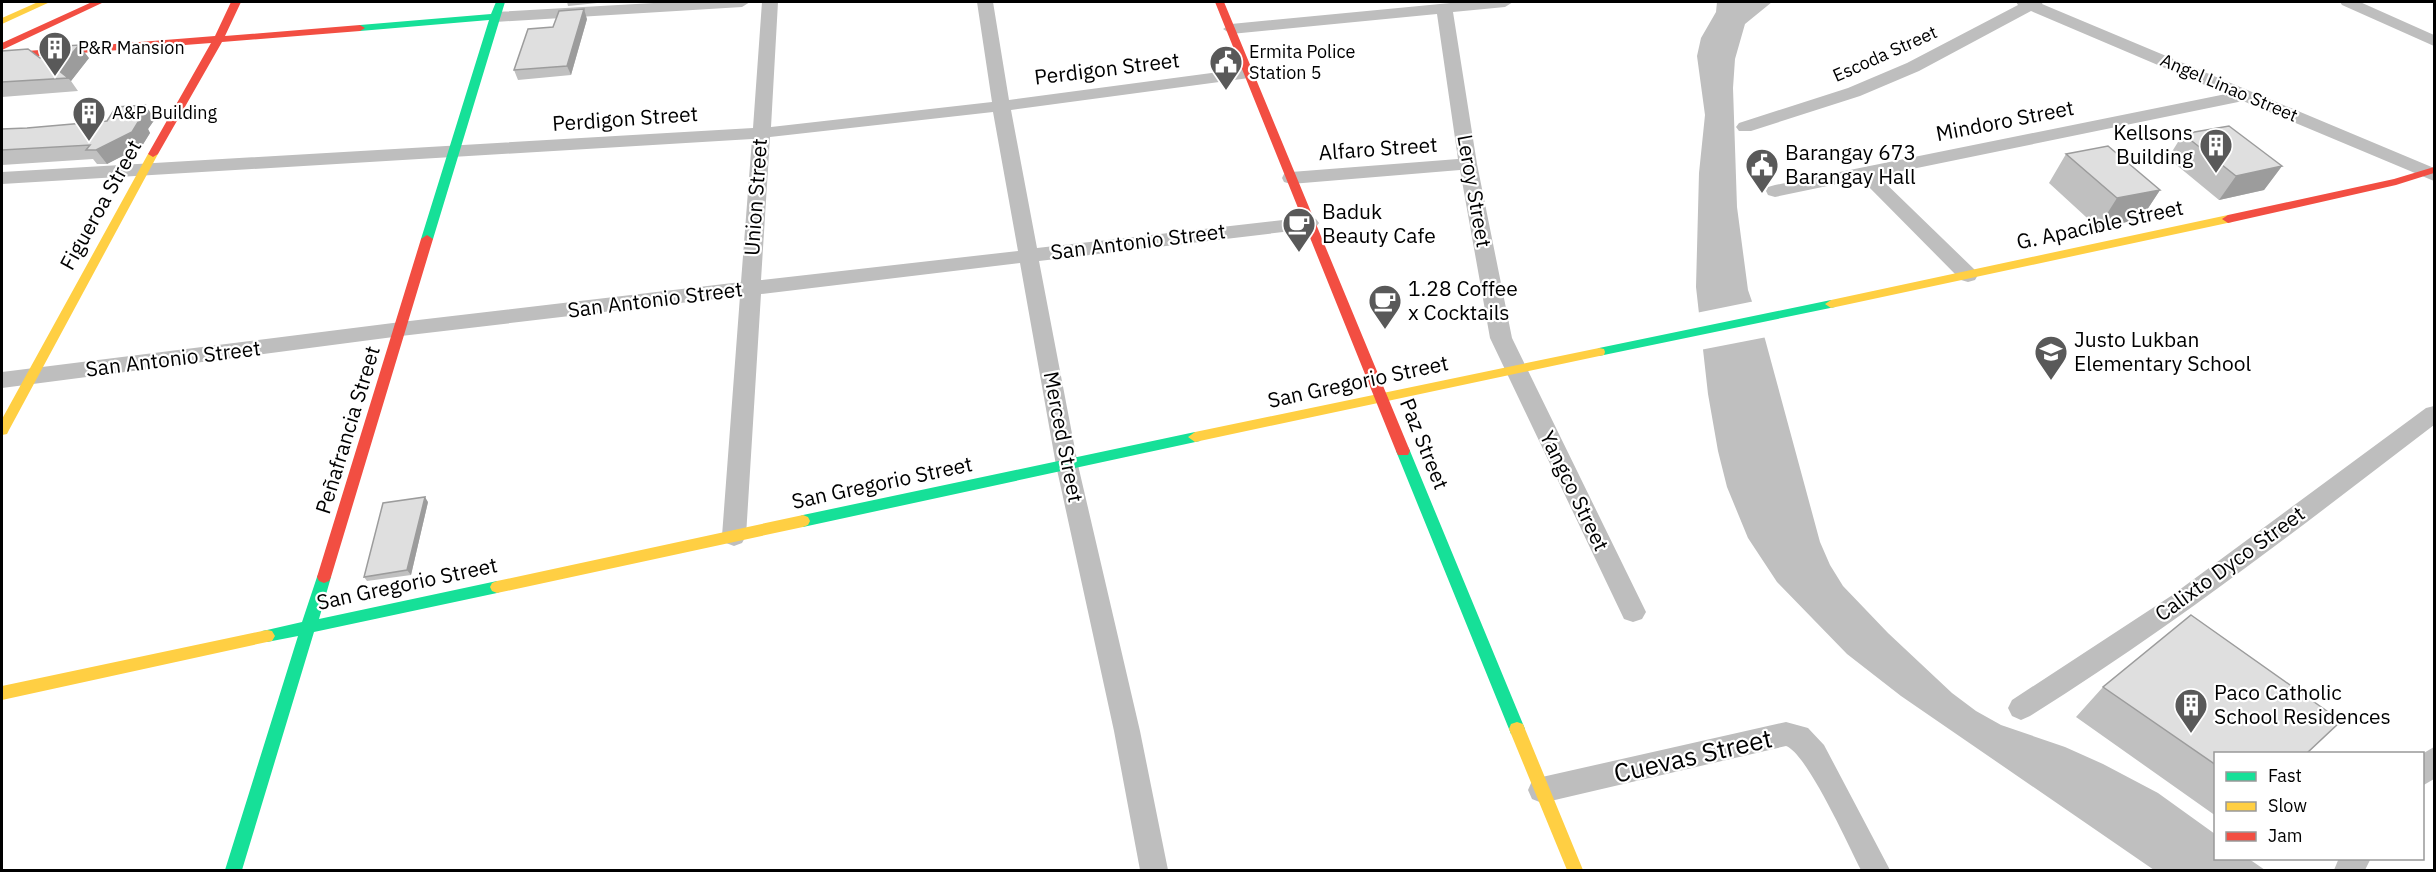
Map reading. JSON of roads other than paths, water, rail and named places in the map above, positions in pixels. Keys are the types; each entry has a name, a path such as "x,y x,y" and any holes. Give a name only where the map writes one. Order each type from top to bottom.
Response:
{"main road":[{"path":"2,21 45,2"},
{"path":"2,27 58,2"},
{"path":"2,48 100,2"},
{"name":"Figueroa Street","path":"2,430 29,377 219,38 236,2"},
{"name":"Paz Street","path":"1219,2 1383,397 1575,870"},
{"path":"2,56 219,38 497,9"},
{"name":"Peñafrancia Street","path":"233,870 401,329 497,9"},
{"name":"G. Apacible Street","path":"1773,317 2396,182 2433,172"},
{"name":"San Gregorio Street","path":"2,693 1383,397 1773,317"}],"street":[{"path":"497,9 742,2"},
{"name":"Union Street","path":"734,536 770,2"},
{"name":"Merced Street","path":"985,2 1001,106 1067,465 1127,731 1154,870"},
{"path":"1231,29 1505,2"},
{"name":"Angel Linao Street","path":"2030,2 2245,95 2433,172"},
{"name":"Escoda Street","path":"1745,127 1854,92 1913,67 2030,2"},
{"path":"2348,2 2434,41"},
{"name":"Leroy Street","path":"1444,8 1468,164 1502,338 1516,370"},
{"name":"Perdigon Street","path":"2,178 761,133 1001,106 1249,73"},
{"name":"Mindoro Street","path":"1774,191 2245,95"},
{"name":"Alfaro Street","path":"1291,178 1468,164"},
{"path":"1864,172 1968,275"},
{"name":"San Antonio Street","path":"2,380 401,329 1309,223"},
{"name":"Yangco Street","path":"1516,370 1633,612"},
{"name":"Calixto Dyco Street","path":"2021,708 2078,674 2206,583 2434,414"},
{"name":"Cuevas Street","path":"1542,790 1786,734 1798,737 1814,754 1876,870"},
{"path":"2424,772 2434,759"}],"place":[{"name":"P&R Mansion","path":"55,77"},
{"name":"Ermita Police Station 5","path":"1226,91"},
{"name":"A&P Building","path":"89,142"},
{"name":"Kellsons Building","path":"2216,174"},
{"name":"Barangay 673 Barangay Hall","path":"1762,194"},
{"name":"Baduk Beauty Cafe","path":"1299,253"},
{"name":"1.28 Coffee x Cocktails","path":"1385,330"},
{"name":"Justo Lukban Elementary School","path":"2051,381"},
{"name":"Paco Catholic School Residences","path":"2191,734"}]}
